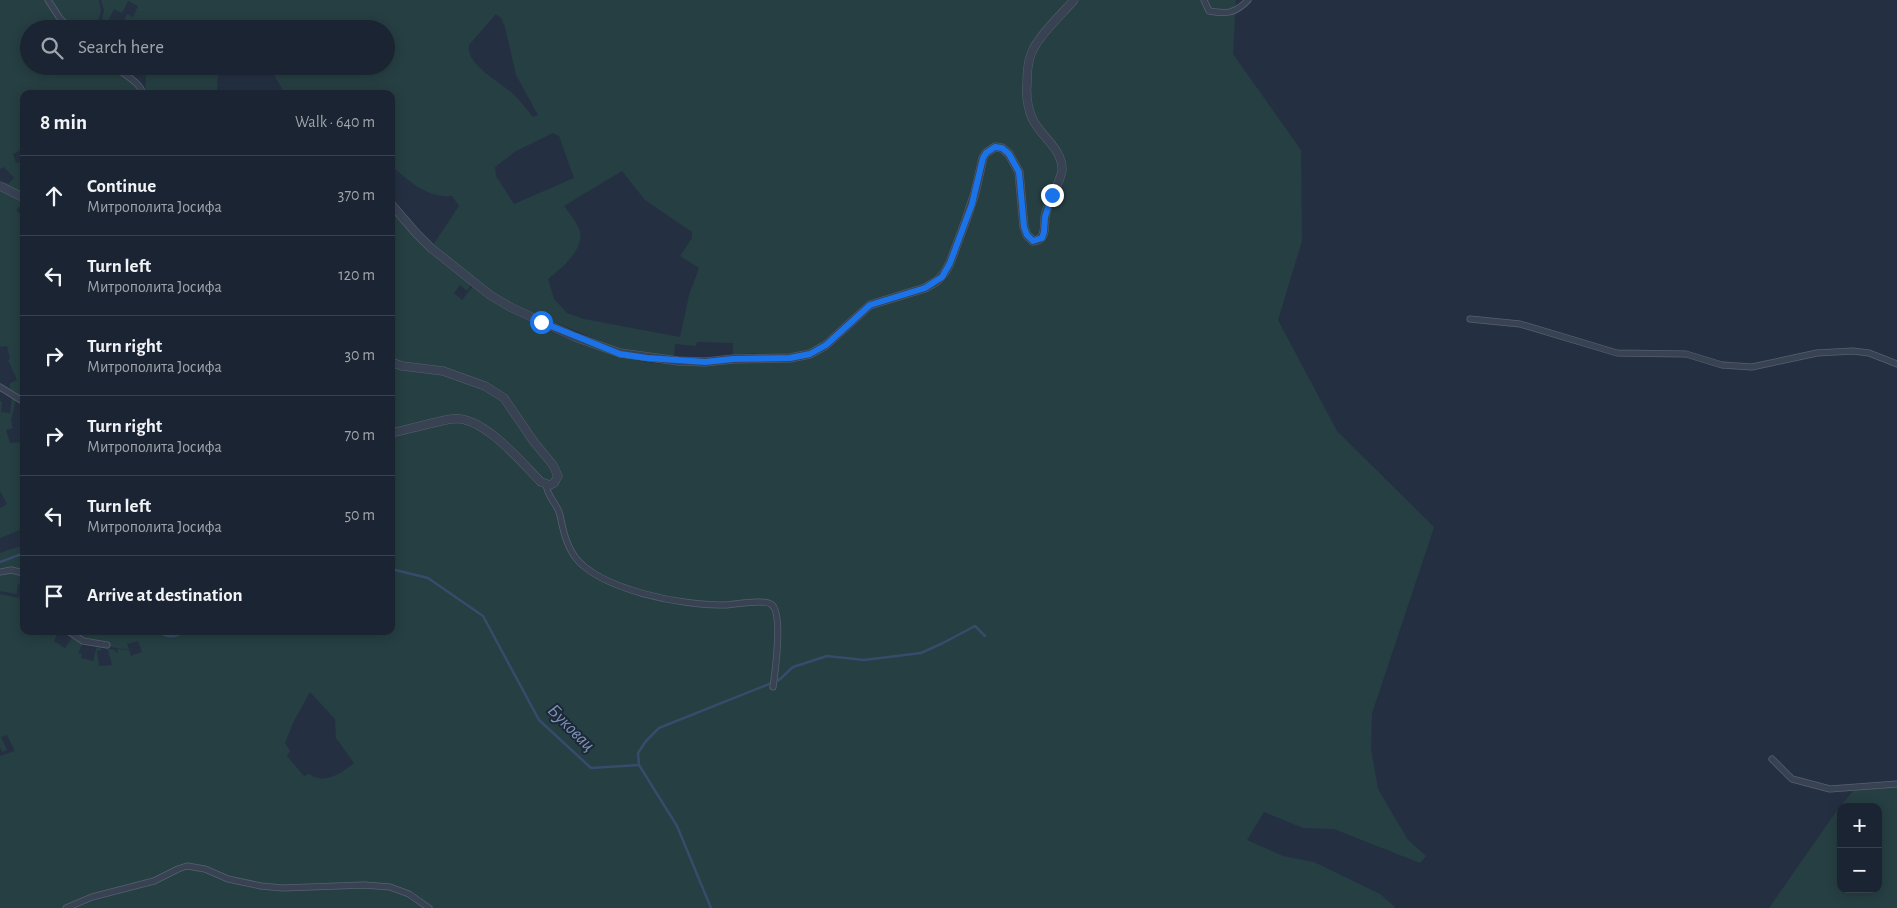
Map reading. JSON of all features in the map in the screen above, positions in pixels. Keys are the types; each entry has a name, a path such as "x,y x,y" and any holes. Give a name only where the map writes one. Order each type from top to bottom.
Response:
{"street":[{"path":"48,0 62,20"},
{"path":"395,209 431,248 490,295 541,322 620,354 705,362 790,358 810,354 826,345 870,305 925,288 942,277 950,263 972,204 983,158 990,150 998,147 1005,150 1016,164 1021,182 1024,227 1027,235 1033,241 1042,238 1048,206 1062,171 1054,146 1040,132 1032,118 1028,104 1027,85 1031,54 1039,41 1074,0"},
{"path":"1204,0 1209,12 1226,14 1241,7 1248,0"},
{"path":"124,75 139,85 141,90"},
{"path":"0,186 20,196"},
{"path":"1470,319 1520,324 1617,353 1686,354 1722,365 1752,367 1817,353 1854,351 1869,353 1897,364"},
{"path":"395,363 443,371 485,386 504,398 534,442 557,471 558,476 554,483 546,484 542,482 494,436 479,425 465,419 453,418 395,432"},
{"path":"0,387 20,400"},
{"path":"546,484 547,493 559,510 564,533 571,550 586,567 610,582 660,597 697,604 724,605 764,602 772,604 775,610 778,650 774,684"},
{"path":"0,572 11,570 20,572"},
{"path":"74,635 83,641 107,645"},
{"path":"1772,759 1792,779 1830,789 1897,784"},
{"path":"66,908 92,897 154,881 187,866 205,869 228,879 261,886 283,888 364,885 390,887 409,894 429,908"}],"green space":[{"path":"0,0 46,0 58,20 20,20 20,75 122,75 139,90 20,90 20,150 13,154 16,163 20,162 20,192 5,184 5,182 8,184 14,178 4,167 0,169"},
{"path":"50,0 99,0 101,11 98,20 64,20"},
{"path":"101,0 1236,0 1233,54 1301,150 1302,241 1278,320 1337,431 1434,527 1372,713 1371,749 1378,789 1408,840 1426,856 1420,863 1334,829 1303,828 1264,812 1247,840 1283,856 1314,862 1380,894 1395,907 0,908 0,756 15,751 7,735 1,737 7,750 2,752 0,747 0,594 20,598 20,635 57,635 54,641 65,648 73,636 83,643 78,653 82,654 81,658 93,661 97,646 102,650 97,651 99,666 112,665 106,648 117,653 117,649 129,650 131,656 142,652 138,641 127,644 129,649 114,648 78,635 395,635 395,214 429,252 471,285 467,291 460,285 454,293 462,300 473,286 514,313 564,337 617,355 642,361 688,365 756,361 756,353 733,355 733,343 697,342 696,346 675,344 674,357 619,349 514,305 493,292 433,245 459,206 452,196 443,196 426,191 395,169 395,90 283,90 274,75 395,75 395,20 124,20 127,14 133,17 138,6 128,1 122,13 114,9 108,20 102,19 104,11","holes":["496,14 501,18 505,27 516,75 538,115 533,117 512,93 478,66 469,52 469,45","553,133 559,136 574,178 514,204 496,176 495,167 516,151","622,171 645,200 692,232 692,238 680,256 699,268 689,295 680,337 584,319 567,313 554,299 548,279 571,257 576,250 580,236 576,223 564,206","310,692 335,719 336,738 354,763 338,774 327,778 315,777 309,774 304,776 287,756 290,751 285,743 293,723"]},
{"path":"218,75 217,90 145,90 146,76"},
{"path":"0,190 20,201 20,206 16,210 20,214 20,397 11,391 9,384 17,380 8,360 10,359 7,346 0,347"},
{"path":"12,397 16,399 11,421 13,428 6,430 10,443 20,442 20,530 0,538 0,508 7,504 0,491 0,401 2,402 1,412 10,413"},
{"path":"20,546 20,571 0,570 0,553"},
{"path":"0,574 20,574 17,594 0,591"},
{"path":"1897,786 1897,908 1769,908 1837,810 1837,893 1882,893 1882,803 1843,803 1853,791"}],"waterway":[{"name":"Буковац","path":"0,562 20,554"},
{"name":"Буковац","path":"395,570 428,578 483,616 539,720 591,768 639,765"},
{"path":"711,908 677,826 639,765 638,753 646,741 659,728 779,680 793,667 827,656 864,660 921,653 975,626 985,636"},
{"name":"Буковац","path":"164,635 178,635"}],"route":[{"path":"541,322 574,337 620,354 647,358 705,362 733,359 799,357 817,351 826,345 870,305 925,288 942,277 950,263 972,204 983,158 990,150 995,147 1005,150 1016,164 1021,182 1024,227 1027,235 1033,241 1042,238 1045,217 1052,195"}]}
